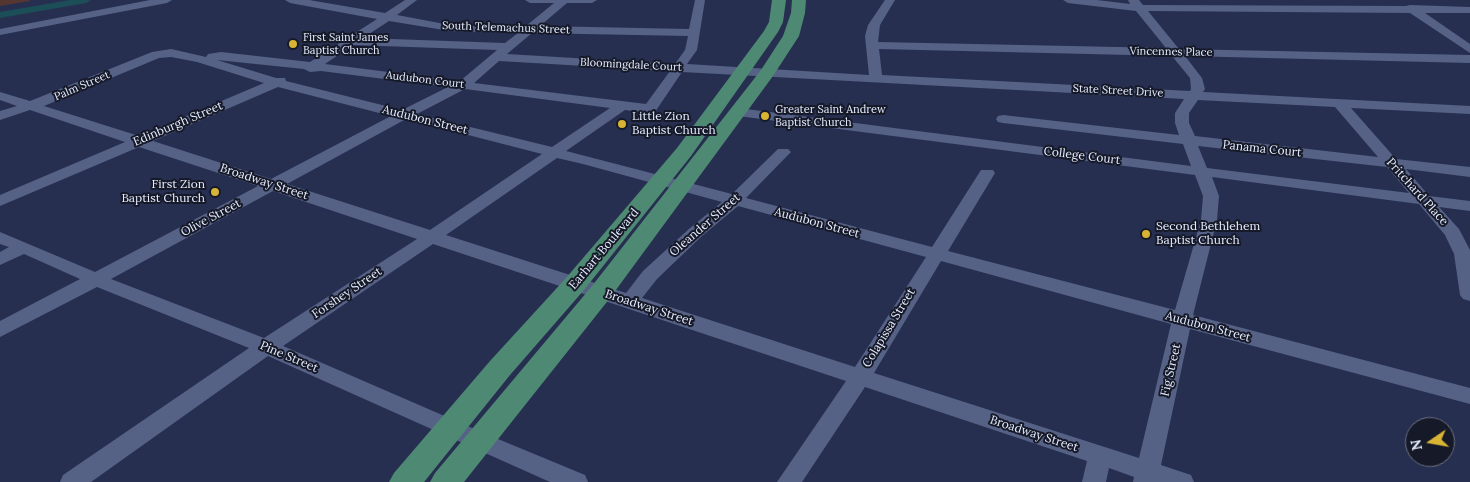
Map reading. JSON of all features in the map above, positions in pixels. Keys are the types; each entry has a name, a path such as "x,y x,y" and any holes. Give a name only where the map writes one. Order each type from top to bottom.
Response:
{"main road":[{"name":"Earhart Boulevard","path":"672,184 734,71 771,32 776,22 779,0"},
{"name":"Earhart Boulevard","path":"446,482 478,441 588,288 672,184 738,112 767,73 791,36 798,13 799,0"},
{"name":"Earhart Boulevard","path":"405,482 500,368 588,288"}],"street":[{"path":"0,32 134,0"},
{"path":"0,25 167,0"},
{"name":"South Telemachus Street","path":"290,0 450,28 694,33"},
{"name":"Edinburgh Street","path":"0,201 313,67 412,0"},
{"path":"530,0 592,0"},
{"name":"Olive Street","path":"0,330 404,114 464,85 564,0"},
{"path":"679,68 691,50 700,0"},
{"path":"876,80 871,36 874,25 890,0"},
{"path":"1068,0 1136,4 1470,10"},
{"path":"1398,0 1470,49"},
{"path":"1136,4 1196,78 1198,89 1193,95"},
{"name":"Bloomingdale Court","path":"352,41 679,68 767,73"},
{"name":"Vincennes Place","path":"871,45 1470,59"},
{"name":"Audubon Street","path":"163,53 200,59 275,82 735,200 934,255 1470,396"},
{"name":"Palm Street","path":"0,116 163,53"},
{"name":"Audubon Court","path":"200,59 221,56 650,109 679,68"},
{"name":"State Street Drive","path":"767,73 1470,110"},
{"name":"Fig Street","path":"1146,476 1182,320 1209,220 1212,196 1182,123 1182,113 1193,95"},
{"name":"Broadway Street","path":"0,96 1100,455 1146,476 1182,482"},
{"name":"Pritchard Place","path":"1338,102 1453,233 1463,254 1470,295"},
{"name":"Forshey Street","path":"72,482 266,347 433,236 622,106"},
{"name":"College Court","path":"738,112 1470,206"},
{"name":"Panama Court","path":"1003,119 1191,142 1470,172"},
{"name":"Oleander Street","path":"630,301 656,269 735,200 783,152"},
{"name":"Colapissa Street","path":"789,482 860,377 987,172"},
{"name":"Pine Street","path":"0,237 95,279 266,347 478,441 576,482"},
{"path":"0,259 24,247"},
{"path":"1094,482 1100,455"}],"waterway":[{"path":"0,15 86,0"}],"place":[{"name":"First Saint James Baptist Church","path":"293,44"},
{"name":"Greater Saint Andrew Baptist Church","path":"765,116"},
{"name":"Little Zion Baptist Church","path":"622,124"},
{"name":"First Zion Baptist Church","path":"215,192"},
{"name":"Second Bethlehem Baptist Church","path":"1146,234"}]}
